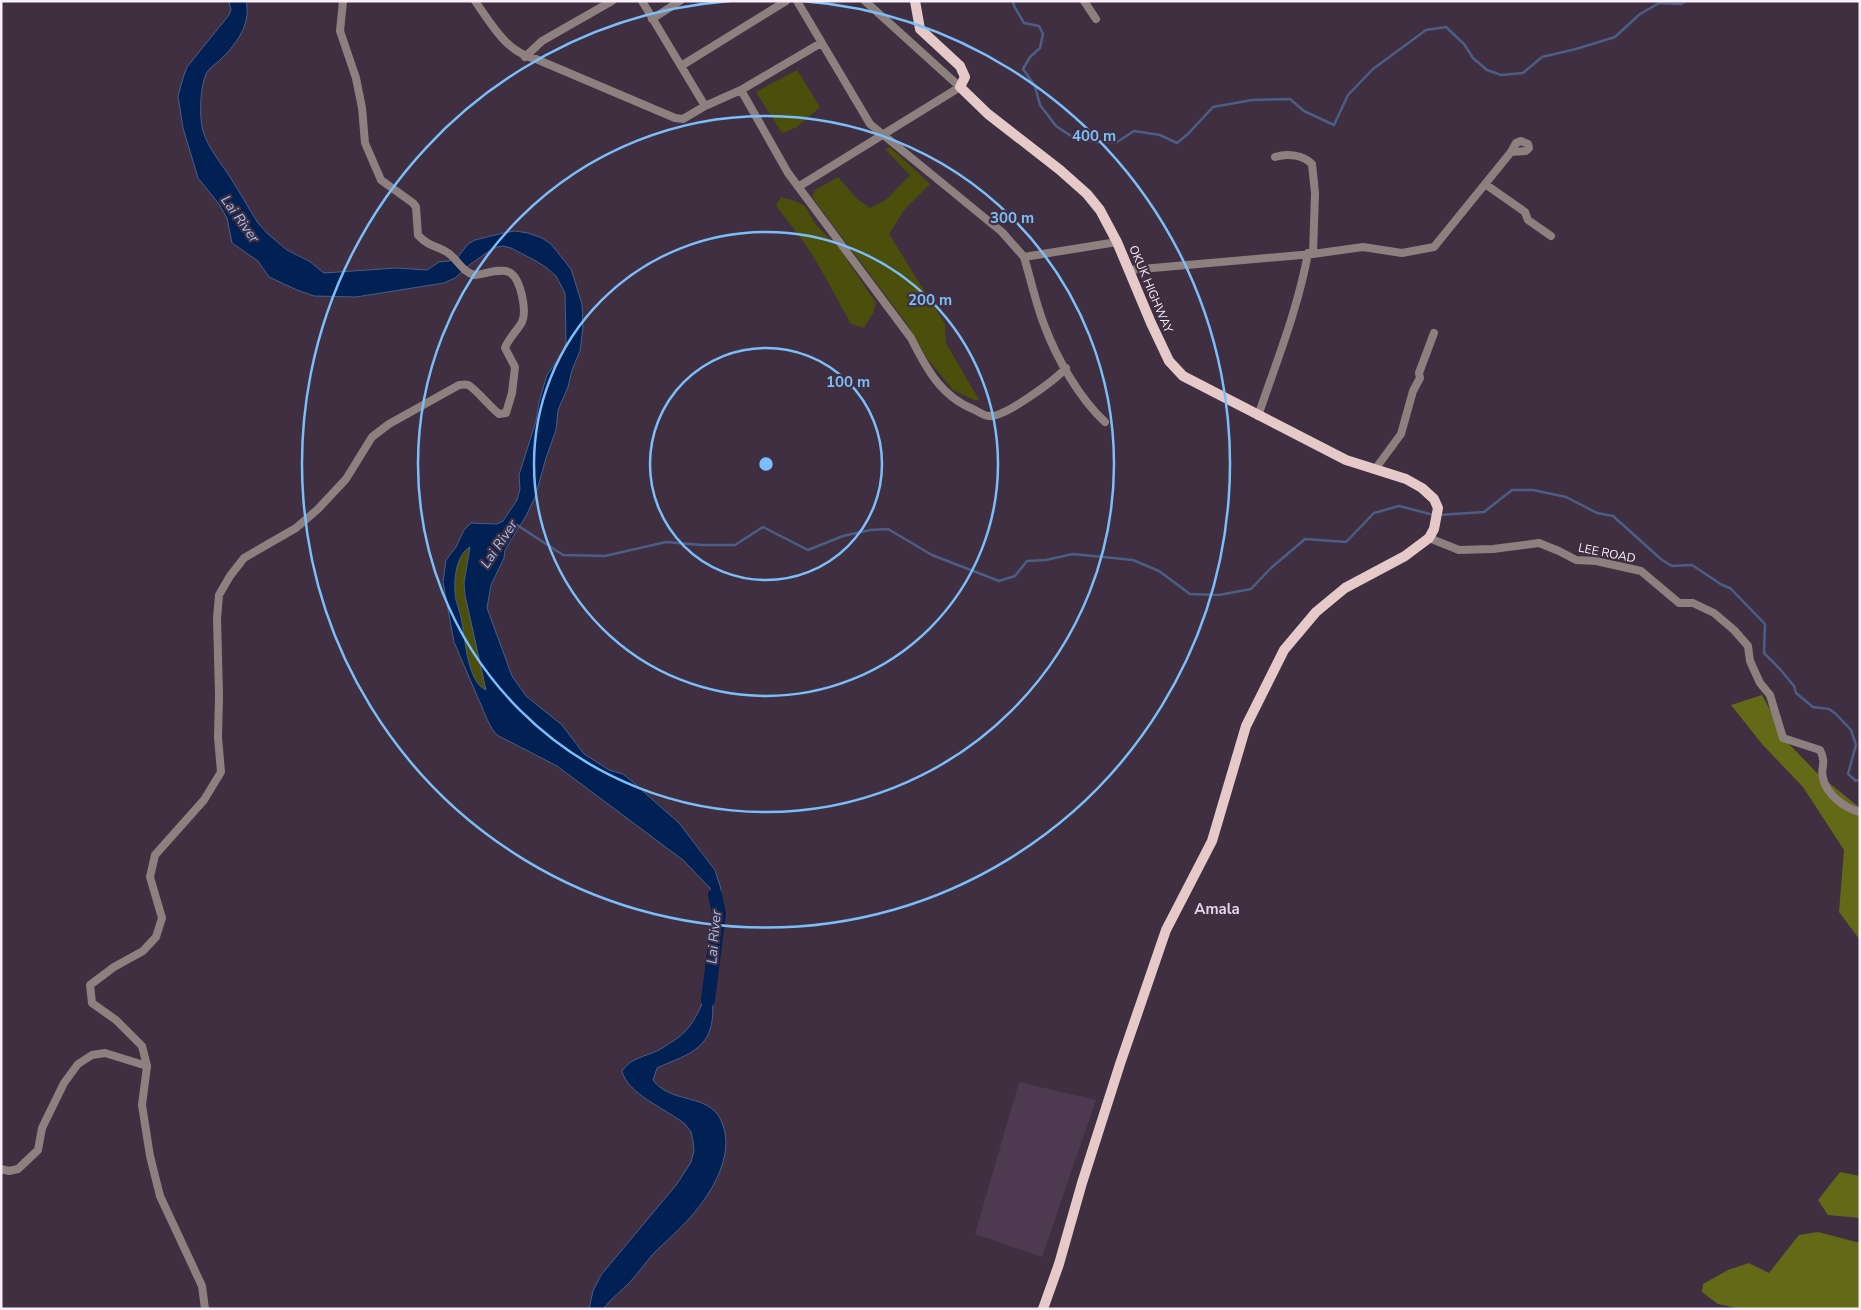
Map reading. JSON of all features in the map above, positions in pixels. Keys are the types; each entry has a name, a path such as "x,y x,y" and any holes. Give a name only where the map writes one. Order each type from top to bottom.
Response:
{"main road":[{"path":"915,1 920,30 960,66 965,77 960,88"},
{"name":"OKUK HIGHWAY","path":"960,88 988,114 1060,170 1087,194 1100,210 1130,270 1151,323 1169,361 1183,376 1346,460 1406,479 1422,488 1434,499 1438,508 1432,533"},
{"path":"1043,1309 1059,1264 1082,1183 1120,1064 1166,930 1212,840 1246,726 1284,650 1316,612 1345,588 1405,556 1432,533"}],"street":[{"path":"205,1309 202,1286 160,1196 156,1180 142,1105 147,1066 142,1046 116,1020 92,1003 90,985 114,967 143,952 156,937 162,918 150,877 155,855 204,800 221,772 218,737 217,618 219,595 230,576 244,558 296,528 318,510 346,479 372,437 389,424 459,385 468,385 499,414 506,413 512,393 515,367 505,348 522,322 524,311 516,278 508,272 475,275 466,272 446,251 429,244 421,238 416,228 416,207 388,186 376,171 365,143 362,108 356,78 340,31 343,1"},
{"path":"475,1 503,40 525,56 675,118 683,119 705,106 741,90 821,43"},
{"path":"525,56 542,41 612,1"},
{"path":"642,1 705,106"},
{"path":"652,19 680,1"},
{"path":"680,66 786,1"},
{"path":"797,1 870,124 1002,232 1024,257 1045,327 1066,368 1093,411 1104,422"},
{"path":"798,187 960,88 865,1"},
{"path":"1084,1 1096,19"},
{"path":"741,90 788,173 911,338 920,356 945,392 968,408 989,416 1004,412 1057,378 1066,368"},
{"path":"1130,270 1363,247 1402,253 1434,246 1511,152"},
{"path":"1258,416 1311,253 1315,193 1312,164 1305,157 1283,154 1275,157"},
{"path":"1485,184 1525,212 1528,220 1551,236"},
{"path":"1024,257 1117,242"},
{"path":"1376,468 1401,434 1413,391 1420,378 1419,373 1434,333"},
{"name":"LEE ROAD","path":"1432,533 1459,550 1493,549 1539,543 1576,560 1596,561 1641,571 1679,602 1693,603 1714,613 1734,630 1748,646 1750,661 1760,683 1770,695 1783,738 1820,750 1824,758 1822,777 1831,794 1860,812"},
{"path":"1,1169 9,1171 18,1169 38,1150 42,1128 64,1083 78,1064 92,1056 105,1053 147,1066"}],"shaded area":[{"path":"797,70 820,107 797,127 782,133 756,92"},
{"path":"890,147 930,184 904,210 889,234 945,324 946,343 979,400 974,400 953,390 927,358 907,324 812,197 815,190 838,177 857,199 870,208 886,200 910,175 885,149"},
{"path":"781,197 805,206 816,225 839,248 876,303 873,313 864,328 851,324 814,258 776,206"},
{"path":"471,547 464,583 465,595 487,691 476,679 468,660 462,620 455,593 458,563 461,556"},
{"path":"1762,695 1789,744 1818,774 1860,808 1860,940 1839,912 1844,850 1803,787 1762,744 1731,705"},
{"path":"1019,1082 1096,1100 1042,1257 975,1234"},
{"path":"1840,1172 1860,1176 1860,1218 1828,1215 1818,1200"},
{"path":"1818,1232 1860,1243 1860,1309 1742,1309 1718,1304 1702,1292 1703,1284 1728,1270 1749,1263 1769,1273 1799,1235"}],"water":[{"path":"229,1 246,1 247,18 241,34 225,55 209,70 204,80 201,102 203,131 211,149 258,223 287,250 309,261 324,273 396,268 427,270 439,262 457,258 468,244 475,240 515,231 542,238 551,244 571,269 582,304 583,327 580,351 558,410 556,430 535,497 526,516 505,550 504,558 491,585 487,608 512,676 526,696 562,725 584,754 609,770 623,774 679,823 715,870 721,889 719,913 710,888 683,860 557,766 497,735 487,719 454,642 443,582 446,560 456,547 464,530 471,523 497,524 503,521 517,500 520,489 519,475 536,421 539,402 547,375 563,352 566,343 565,293 556,276 536,261 503,246 489,251 455,278 444,283 356,297 314,296 269,277 258,261 232,243 227,218 219,204 198,178 183,128 178,96 187,67 231,10","holes":["470,547 464,583 465,595 486,690 480,686 471,670 455,593 458,563 461,556"]},
{"path":"711,982 713,1011 707,1037 701,1045 689,1053 657,1068 653,1080 668,1092 704,1104 712,1108 718,1115 724,1129 726,1143 720,1171 696,1210 654,1253 630,1282 603,1309 589,1309 593,1291 601,1275 677,1184 691,1162 694,1151 691,1132 685,1124 640,1094 625,1079 622,1071 629,1063 659,1050 685,1032 698,1012"}],"waterway":[{"path":"1013,1 1024,23 1039,26 1043,34 1040,48 1030,57 1023,69 1035,86 1040,105 1056,126 1074,138 1095,142 1117,142 1134,131 1160,135 1177,143 1213,107 1252,100 1290,99 1304,111 1334,125 1348,95 1373,69 1426,30 1446,27 1464,44 1473,58 1487,70 1501,75 1523,73 1542,57 1615,37 1640,14 1659,3 1681,4 1686,1"},
{"path":"1439,515 1484,512 1512,490 1533,490 1566,497 1597,513 1613,516 1662,560 1672,566 1692,565 1722,585 1730,588 1765,624 1764,653 1794,686 1796,693 1813,707 1829,709 1851,730 1856,745 1848,774 1856,781 1860,779"},
{"path":"517,525 563,555 605,556 666,542 735,545 763,527 808,550 843,536 870,530 888,529 932,555 999,581 1015,576 1027,561 1046,560 1073,554 1133,560 1159,571 1190,594 1219,595 1251,589 1271,568 1305,539 1346,542 1374,513 1399,506 1434,515"},
{"name":"Lai River","path":"708,1000 719,913 715,895"}],"district":[{"name":"Amala","path":"1217,909"}]}
